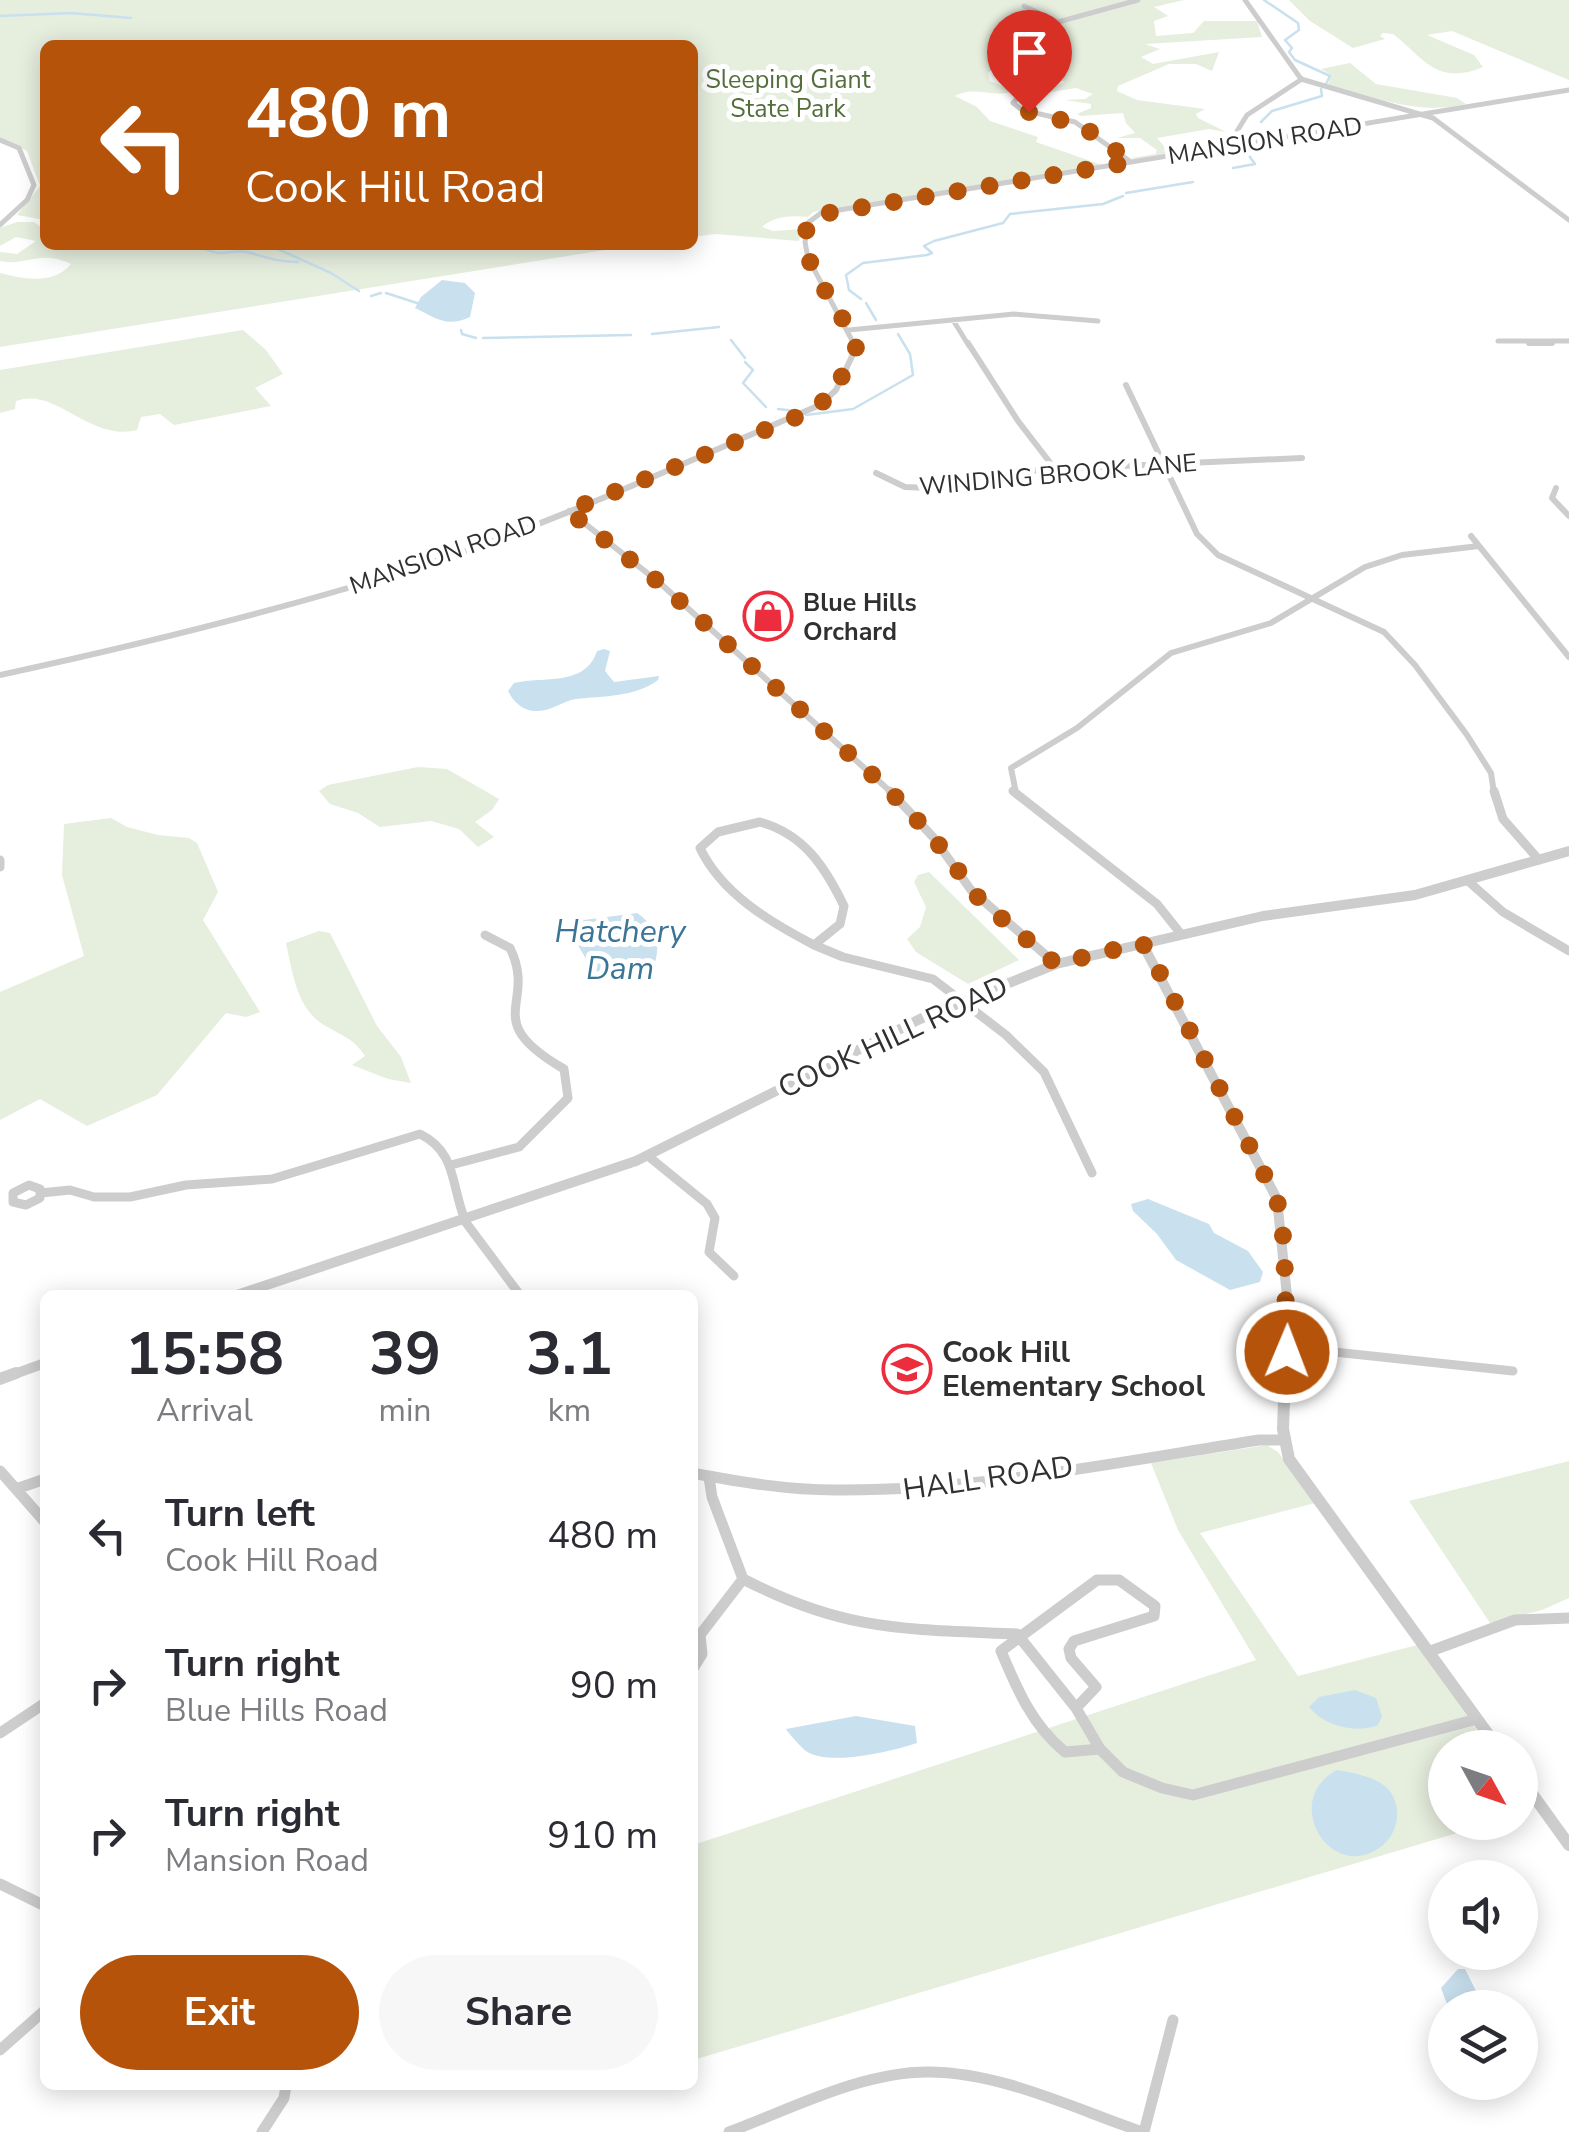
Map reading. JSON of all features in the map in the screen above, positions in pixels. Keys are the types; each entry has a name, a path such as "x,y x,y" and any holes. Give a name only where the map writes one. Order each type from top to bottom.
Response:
{"street":[{"path":"1024,6 1058,22 1138,0"},
{"path":"1246,0 1302,79 1439,121 1569,220"},
{"path":"1228,146 1240,122 1280,90 1302,79"},
{"path":"1050,84 1019,96 1013,103 1022,110 1081,125 1131,162"},
{"name":"MANSION ROAD","path":"0,674 138,646 376,580 568,511 820,405 836,390 856,353 849,330 806,253 808,226 816,215 1569,90"},
{"path":"0,140 19,148 34,185 28,200 0,225"},
{"path":"849,330 1014,314 1098,320"},
{"path":"953,320 1010,410 1055,469"},
{"path":"1498,341 1569,341"},
{"path":"1126,386 1198,534 1218,555 1384,632 1415,664 1491,773 1503,819 1539,860"},
{"name":"WINDING BROOK LANE","path":"876,473 906,487 930,488 994,474 1055,469 1302,458"},
{"path":"1556,488 1552,498 1569,516"},
{"path":"568,511 661,584 887,788 933,837 980,900 1056,964"},
{"path":"1471,536 1569,657"},
{"path":"1181,934 1156,904 1013,792 1011,768 1077,728 1171,653 1270,624 1365,568 1402,555 1479,546"},
{"path":"814,945 840,924 844,906 810,850 788,832 760,822 720,831 705,839 700,848 703,857 721,882 814,945 844,957 922,974 963,1000 1044,1072 1092,1173"},
{"name":"COOK HILL ROAD","path":"253,1290 648,1156 963,1000 1056,964 1273,914 1402,898 1569,851"},
{"path":"1468,881 1503,912 1569,951"},
{"path":"451,1165 519,1147 568,1098 564,1069 532,1050 515,1024 514,998 519,977 514,954 496,937 485,934"},
{"path":"1142,943 1277,1199 1285,1256 1284,1440 1289,1459 1485,1730"},
{"path":"41,1194 56,1190 94,1198 130,1198 200,1184 272,1179 420,1134 436,1140 446,1150 457,1202 465,1220 516,1290"},
{"path":"648,1156 708,1204 715,1218 709,1252 734,1276"},
{"path":"1287,1347 1514,1372"},
{"path":"0,1379 40,1364"},
{"name":"HALL ROAD","path":"698,1474 830,1492 893,1492 1259,1440 1284,1440"},
{"path":"0,1471 40,1516"},
{"path":"709,1477 712,1497 743,1579 790,1603 841,1620 884,1628 1017,1634 1076,1708 1100,1749 1124,1772 1162,1788 1194,1795 1477,1718"},
{"path":"16,1490 40,1481"},
{"path":"1076,1708 1096,1687 1071,1658 1069,1648 1074,1641 1154,1616 1155,1606 1132,1585 1114,1576 1097,1578 1045,1622 1017,1634 1000,1651 1021,1698 1052,1744 1065,1752 1100,1749"},
{"path":"698,1634 743,1579"},
{"path":"1428,1652 1526,1618 1552,1614 1569,1618"},
{"path":"0,1733 40,1706"},
{"path":"1538,1802 1569,1845"},
{"path":"0,1884 40,1904"},
{"path":"0,2050 40,2014"},
{"path":"729,2132 862,2086 924,2072 968,2076 1143,2132 1173,2020"},
{"path":"262,2132 285,2090"}],"green space":[{"name":"Sleeping Giant State Park","path":"0,0 1184,0 1154,7 1168,16 1154,21 1156,36 1193,33 1204,21 1257,21 1262,37 1145,44 1160,49 1141,57 1153,64 1219,52 1212,71 1196,64 1169,64 1118,86 1117,91 1137,100 1205,109 1196,114 1198,118 1226,132 1209,129 1157,138 1169,152 1188,150 1134,159 1131,158 1156,154 1157,150 1140,138 1117,138 1135,133 1123,113 1081,116 1077,114 1091,108 1091,104 1065,100 1085,99 1093,94 1076,88 1051,92 1047,90 1065,82 1006,64 997,65 988,73 990,81 1013,91 955,96 977,107 990,121 1102,165 813,212 808,217 784,217 762,227 773,231 802,229 799,241 715,234 698,236 698,40 40,40 40,186 27,151 0,138"},
{"path":"1289,0 1569,0 1569,80 1452,31 1427,35 1474,55 1483,67 1467,72 1442,71 1393,34 1383,33 1380,36 1385,39 1353,48 1310,21"},
{"path":"1350,63 1376,84 1457,98 1466,104 1414,106 1328,85 1331,75 1321,69"},
{"name":"Sleeping Giant State Park","path":"40,186 40,219 17,215"},
{"path":"34,222 40,226 40,250 605,250 0,347 0,273 47,278 71,264 50,258 0,261 0,252 17,254 36,241 16,237 0,246 0,228"},
{"path":"243,330 266,350 283,374 255,388 271,406 174,425 160,414 141,417 137,430 120,432 31,398 16,401 15,409 0,413 0,370"},
{"path":"418,767 447,769 499,799 492,810 475,822 494,837 478,847 459,829 431,821 380,827 358,813 330,804 319,791 328,785"},
{"path":"111,818 127,827 189,838 197,843 218,892 203,920 260,1012 246,1017 226,1013 157,1095 87,1126 40,1099 0,1120 0,992 84,956 62,875 64,824"},
{"path":"929,872 1019,960 968,984 916,952 907,939 920,927 926,907 914,882 918,875"},
{"path":"319,931 330,933 377,1026 401,1057 411,1083 352,1065 365,1056 351,1040 321,1023 306,1007 296,986 286,943"},
{"path":"1267,1445 1278,1452 1315,1503 1200,1533 1298,1676 1417,1645 1477,1730 1428,1730 1428,1840 1434,1840 698,2059 698,1843 1256,1660 1178,1530 1151,1463"},
{"path":"1569,1461 1569,1598 1542,1610 1490,1623 1409,1501"}],"water":[{"path":"442,280 465,283 475,293 470,317 448,322 415,308 421,297"},
{"path":"604,649 610,651 605,671 614,682 659,676 658,680 630,693 576,699 538,711 520,706 508,691 514,683 573,675"},
{"name":"Hatchery Dam","path":"637,913 650,926 657,941 650,974 620,983 596,976 572,935 572,927 584,920"},
{"path":"1148,1199 1209,1224 1214,1233 1248,1251 1263,1272 1260,1282 1230,1290 1176,1260 1133,1211 1131,1204"},
{"path":"1355,1690 1376,1698 1382,1716 1378,1725 1360,1729 1341,1726 1323,1719 1309,1707 1319,1697"},
{"path":"856,1716 915,1726 917,1743 861,1756 830,1758 806,1751 786,1729"},
{"path":"1337,1770 1382,1784 1394,1797 1396,1823 1389,1839 1364,1855 1346,1855 1331,1848 1319,1834 1313,1818 1313,1800 1320,1784"},
{"path":"1457,1970 1466,1970 1476,1990 1442,1990"}],"waterway":[{"path":"1264,0 1298,23 1299,30 1285,40 1292,48 1289,52 1295,60 1330,76 1326,84"},
{"path":"0,16 71,13 131,18"},
{"path":"1261,122 1272,111 1322,96 1321,89"},
{"path":"1233,168 1255,164 1247,153 1265,143"},
{"path":"1126,193 1193,182"},
{"path":"861,299 849,290 846,275 863,263 927,255 932,253 924,246 934,241 1003,223 1010,214 1103,204 1123,196"},
{"path":"209,250 298,262"},
{"path":"280,250 331,273 359,291"},
{"path":"371,296 381,293"},
{"path":"386,293 417,303"},
{"path":"866,303 876,320"},
{"path":"652,334 719,327"},
{"path":"461,330 462,334 476,338"},
{"path":"806,415 853,409 913,375 910,354 898,334"},
{"path":"483,338 631,335"},
{"path":"731,340 745,358"},
{"path":"745,362 753,370 743,383 766,407"},
{"path":"778,409 796,411"}],"place":[{"name":"Blue Hills Orchard","path":"768,616"},
{"name":"Cook Hill Elementary School","path":"907,1369"}],"route":[{"path":"1029,112 1071,120 1131,162 816,215 808,226 806,253 856,348 832,396 799,416 568,511 661,584 900,800 980,900 1056,964 1142,943 1148,950 1277,1199 1288,1303 1287,1352"}]}
